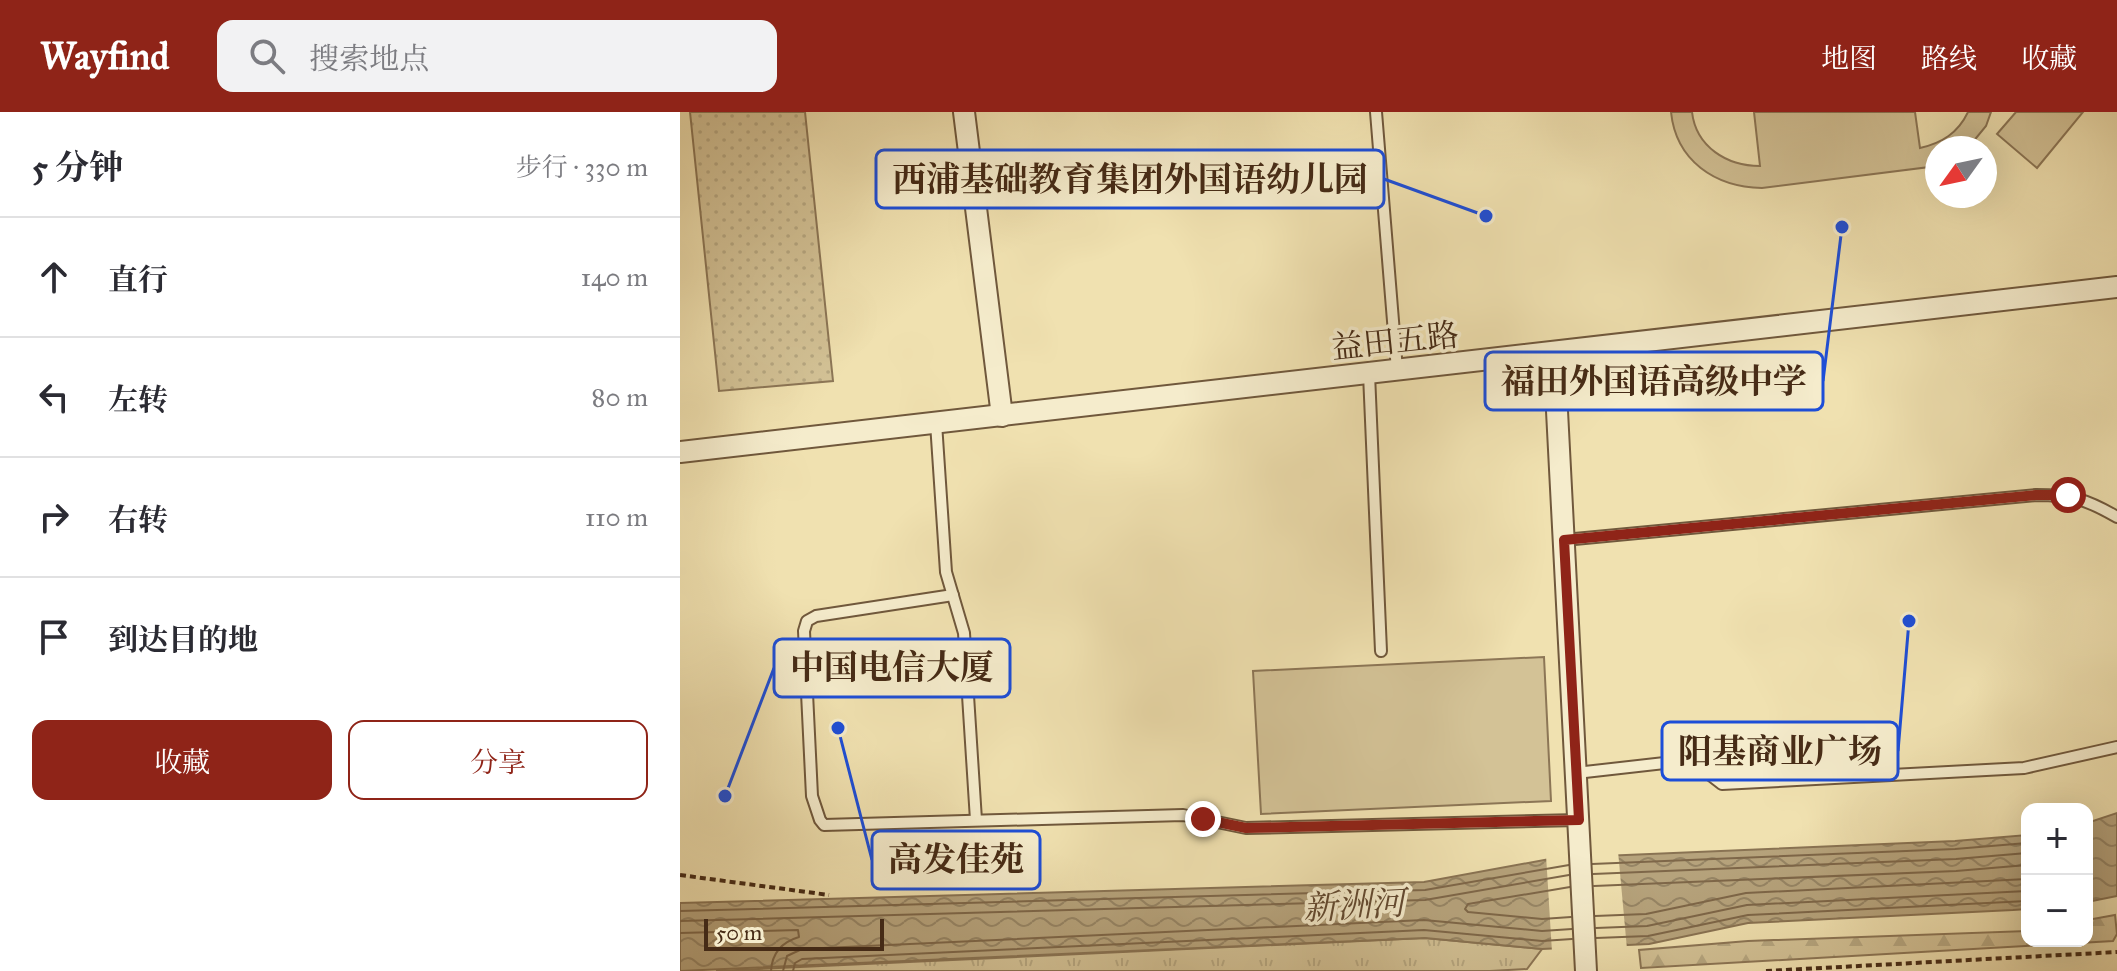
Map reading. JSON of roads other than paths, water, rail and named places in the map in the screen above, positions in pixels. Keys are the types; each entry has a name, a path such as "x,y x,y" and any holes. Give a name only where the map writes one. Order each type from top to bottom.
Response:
{"street":[{"path":"964,112 1002,416"},
{"name":"益田五路","path":"680,452 2117,287"},
{"path":"1554,353 1586,963"}],"lane":[{"path":"1376,112 1397,370"},
{"path":"1369,374 1381,651"},
{"path":"936,423 946,572 959,607 964,633 976,820"},
{"path":"1564,540 2036,495 2068,495 2117,517"},
{"path":"953,595 816,616 807,621 804,631 812,796 824,825 1183,815 1246,828 1579,820"},
{"path":"1576,773 1691,760 1722,784 2024,768 2117,747"}],"water":[{"path":"2117,813 2117,896 2093,901 2093,875 2093,821"},
{"name":"新洲河","path":"2021,836 2021,909 1748,923 1649,944 1542,949 1425,938 680,971 680,903 1424,882 1555,858"}],"place":[{"name":"西浦基础教育集团外国语幼儿园","path":"1486,216"},
{"name":"福田外国语高级中学","path":"1842,227"},
{"name":"阳基商业广场","path":"1909,621"},
{"name":"高发佳苑","path":"838,728"},
{"name":"中国电信大厦","path":"725,796"}]}
